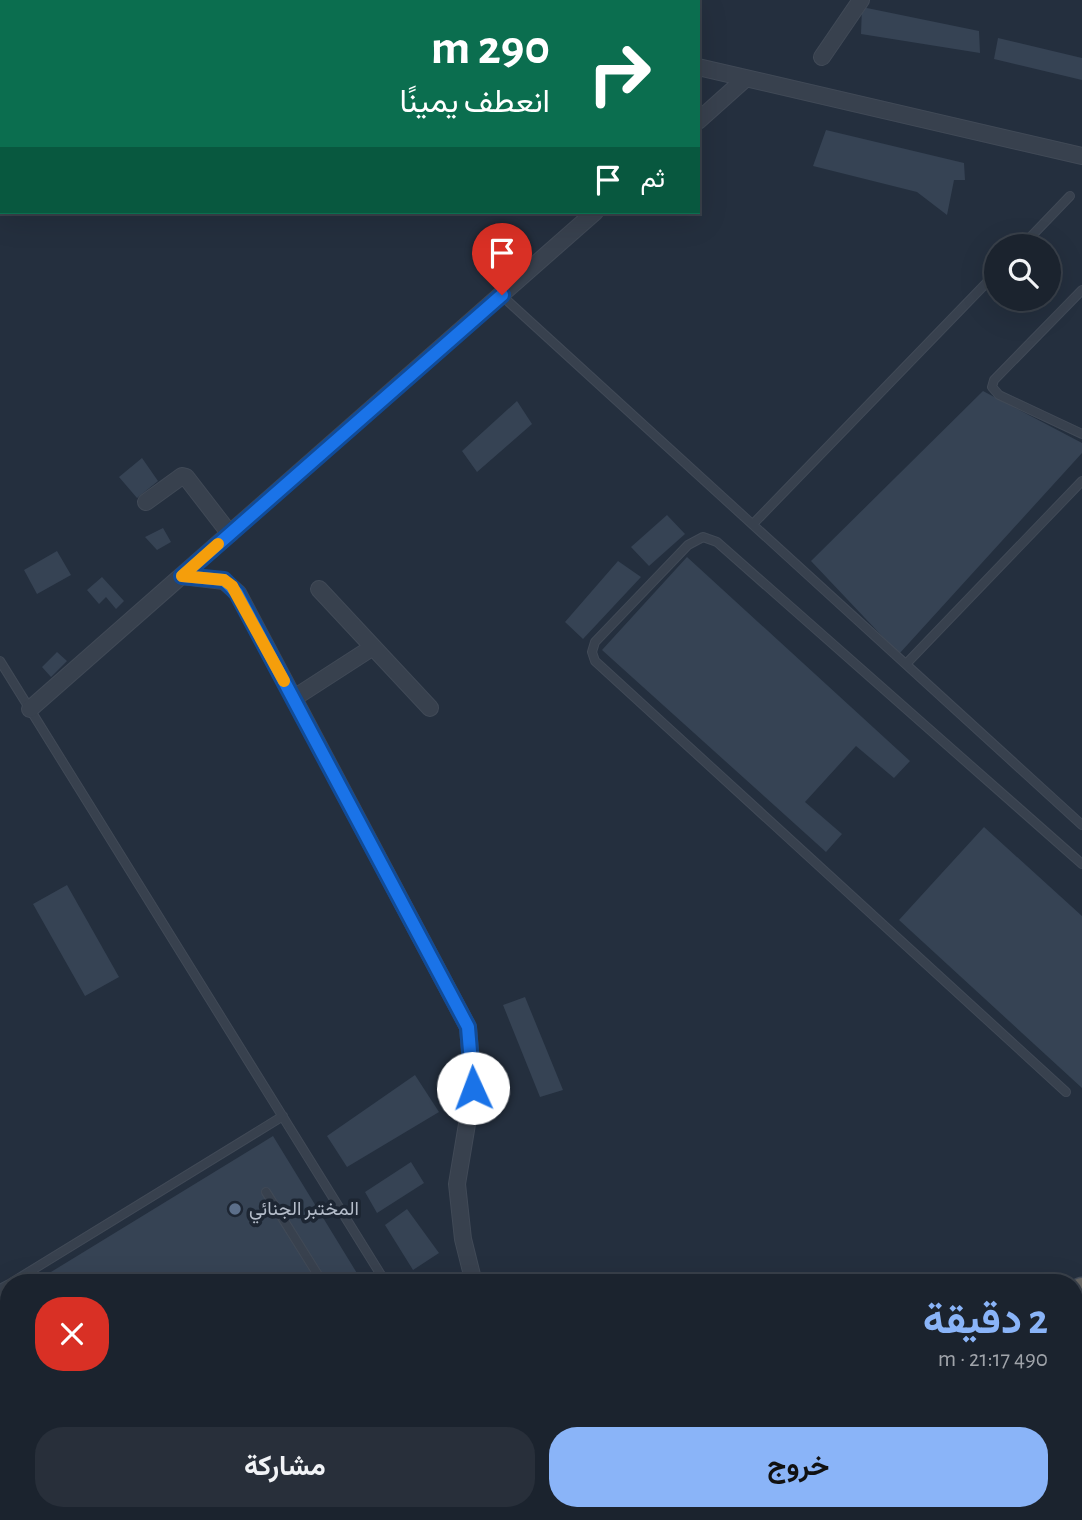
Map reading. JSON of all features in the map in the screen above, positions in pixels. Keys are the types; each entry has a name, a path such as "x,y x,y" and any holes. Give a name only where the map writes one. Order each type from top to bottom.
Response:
{"street":[{"path":"822,57 861,0"},
{"path":"700,68 1082,156"},
{"path":"700,119 745,79"},
{"path":"30,709 593,214"},
{"path":"146,502 182,476 186,477 230,534"},
{"path":"182,576 224,580 232,586 468,1027 473,1088 457,1184 463,1239 472,1274"},
{"path":"319,589 430,708"},
{"path":"294,698 373,647"}],"lane":[{"path":"1033,234 1070,196"},
{"path":"753,524 984,285"},
{"path":"1082,289 994,380 992,387 999,395 1082,433"},
{"path":"502,295 1082,825"},
{"path":"906,664 1082,481"},
{"path":"1066,1092 595,661 592,652 595,642 688,545 703,537 717,542 1082,864"},
{"path":"0,661 380,1274"},
{"path":"25,1274 283,1116"},
{"path":"266,1192 317,1274"}],"building":[{"path":"862,7 979,31 980,53 861,34"},
{"path":"998,38 1082,58 1082,80 994,59"},
{"path":"826,130 964,163 965,180 954,180 947,215 917,192 813,166"},
{"path":"983,391 1082,443 1082,453 899,654 811,561"},
{"path":"517,401 532,424 477,472 462,451"},
{"path":"142,458 158,481 137,498 119,477"},
{"path":"667,515 685,534 649,566 631,547"},
{"path":"163,528 171,542 157,550 145,537"},
{"path":"57,551 71,575 37,594 24,570"},
{"path":"687,557 910,761 894,778 856,746 805,802 842,834 826,852 602,650"},
{"path":"618,561 641,577 583,639 565,622"},
{"path":"102,577 124,601 116,609 106,597 99,604 87,590"},
{"path":"57,652 67,661 51,677 42,667"},
{"path":"984,827 1082,916 1082,1088 899,920"},
{"path":"67,885 119,977 85,996 33,904"},
{"path":"525,997 563,1090 540,1097 503,1005"},
{"path":"415,1075 439,1112 347,1167 327,1136"},
{"name":"المختبر الجنائي","path":"273,1136 357,1274 48,1274"},
{"path":"411,1162 424,1183 377,1213 365,1192"},
{"path":"407,1209 439,1253 413,1270 385,1225"}],"slow traffic":[{"path":"218,544 182,576 224,580 232,586 284,681"}],"place":[{"name":"المختبر الجنائي","path":"235,1209"}],"route":[{"path":"473,1088 468,1027 237,593 224,580 182,576 502,295"}]}
